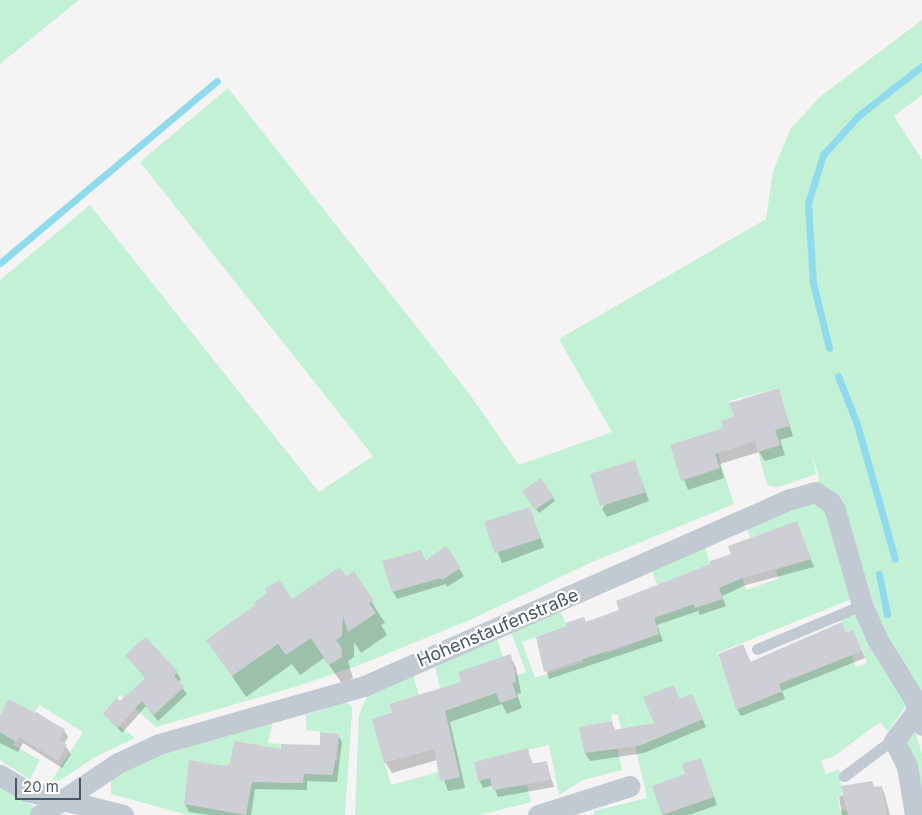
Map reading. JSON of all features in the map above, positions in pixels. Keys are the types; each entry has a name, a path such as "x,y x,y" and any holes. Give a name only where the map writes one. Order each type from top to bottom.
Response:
{"street":[{"name":"Hohenstaufenstraße","path":"62,800 118,763 159,744 364,686 791,498 814,492 830,502 835,510 862,605 920,718"},
{"path":"915,815 906,766 895,738 920,718"},
{"path":"0,774 27,791 123,815"},
{"path":"538,815 630,786"},
{"path":"40,815 62,800"}],"lane":[{"path":"757,648 862,605"},
{"path":"844,776 895,738"}],"green space":[{"path":"0,0 79,0 0,64"},
{"path":"922,20 922,95 894,116 922,160 922,725 877,639 835,510 815,492 819,477 811,452 816,474 779,487 769,486 766,481 758,452 780,445 775,430 789,425 778,388 729,401 734,416 721,421 724,431 712,435 734,504 592,562 472,619 357,666 295,687 156,727 120,695 104,714 135,738 97,756 59,781 52,780 83,732 40,705 33,714 10,699 0,715 0,280 90,205 319,492 373,456 140,162 228,88 468,392 519,465 612,432 559,339 766,219 773,171 791,128 821,96"},
{"path":"811,502 824,504 854,598 717,653 736,710 782,692 771,665 852,655 856,667 867,663 854,630 846,632 841,620 858,614 908,702 888,732 880,722 833,757 821,760 826,774 839,769 842,795 838,797 840,810 847,810 848,815 594,815 594,811 647,798 627,710 630,727 621,729 618,714 611,715 612,721 579,727 584,753 617,747 622,770 583,780 559,795 549,745 474,762 478,781 490,778 493,790 527,785 531,802 479,815 355,815 359,715 367,696 413,675 419,695 389,704 392,715 372,719 391,785 438,772 441,781 460,777 435,666 497,638 503,657 458,673 468,703 496,693 500,703 516,698 510,678 526,672 511,632 559,609 567,626 522,642 535,678 583,662 577,643 601,636 607,653 659,634 651,612 665,607 652,571 705,547 710,564 664,582 674,611 694,604 695,608 716,580 742,578 746,590 778,579 776,570 811,559 797,522 750,538 747,529"},
{"path":"345,702 352,706 352,713 345,815 188,815 111,794 111,776 163,751 273,722 268,743 281,744 276,783 303,783 304,770 337,760 339,734 306,730 306,715"},
{"path":"915,731 922,754 922,807 905,744 909,732"},
{"path":"0,732 15,741 13,745 40,760 30,779 0,760"},
{"path":"0,785 38,809 29,815 0,815"}],"building":[{"path":"779,388 789,426 775,430 780,445 758,452 755,441 715,454 720,468 681,481 670,445 723,428 721,421 734,416 729,403"},
{"path":"635,460 645,493 600,506 590,474"},
{"path":"541,478 554,497 535,510 522,491"},
{"path":"530,507 540,538 495,553 484,522"},
{"path":"797,521 811,559 742,578 719,588 723,599 695,608 694,604 654,618 659,634 544,672 536,637 567,626 566,623 584,617 586,622 619,610 616,601 731,554 728,546"},
{"path":"446,546 461,568 442,580 441,578 392,592 382,561 421,550 425,561"},
{"path":"340,567 346,576 354,571 374,601 369,603 376,613 348,632 343,616 342,636 336,640 342,648 342,657 329,665 311,638 286,655 278,644 232,676 206,640 255,605 254,603 267,593 265,589 279,580 292,599"},
{"path":"842,622 846,632 854,630 862,651 779,684 782,691 736,710 718,654 743,644 750,662"},
{"path":"146,637 178,672 174,676 184,687 154,715 142,701 118,728 103,714 117,698 120,701 146,678 125,655"},
{"path":"511,654 516,682 512,683 517,697 500,703 496,693 445,711 460,777 440,781 434,749 384,763 372,719 392,713 389,704 461,682 458,672"},
{"path":"674,685 679,699 692,694 703,719 639,746 584,753 579,727 612,721 614,730 654,723 643,697"},
{"path":"9,699 65,729 59,739 67,745 58,761 19,737 16,742 0,732 0,715"},
{"path":"320,732 339,734 333,775 304,774 303,783 252,782 246,815 184,804 189,760 226,766 230,764 234,741 281,749 281,744 320,745"},
{"path":"528,748 531,764 547,761 551,780 493,790 490,778 478,781 474,762"},
{"path":"701,758 714,797 662,815 652,786 685,774 682,764"},
{"path":"872,781 874,787 882,786 887,815 848,815 841,786"}],"waterway":[{"path":"829,348 813,283 808,203 823,155 858,116 922,66"},
{"path":"0,263 217,81"},
{"path":"838,376 857,424 895,559"},
{"path":"879,574 887,614"}]}
